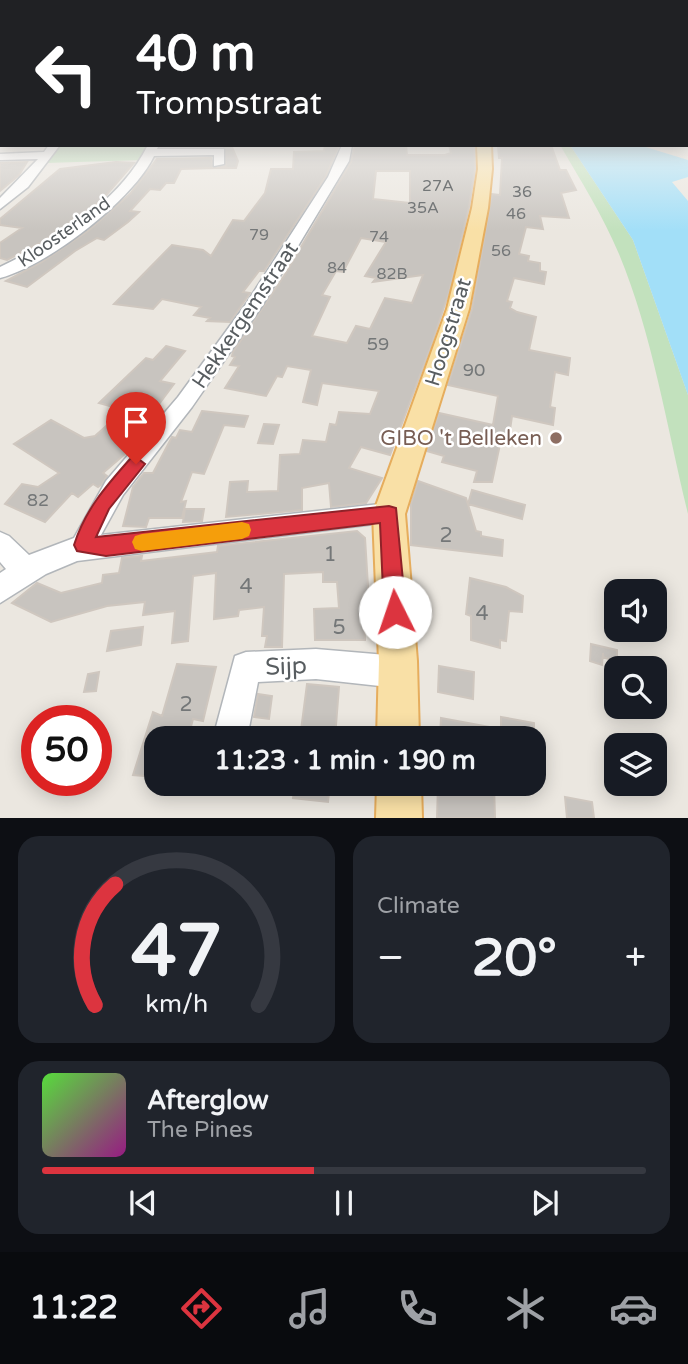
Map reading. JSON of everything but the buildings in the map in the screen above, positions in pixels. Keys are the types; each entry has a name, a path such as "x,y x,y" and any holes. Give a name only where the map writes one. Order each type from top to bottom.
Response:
{"main road":[{"name":"Hoogstraat","path":"389,514 458,309 480,208 484,155"},
{"path":"389,514 398,672 398,726"},
{"path":"398,796 399,818"}],"street":[{"path":"0,205 24,184 48,155"},
{"name":"Kloosterland","path":"0,273 97,213 135,177 148,155"},
{"name":"Kloosterland","path":"218,164 219,155"},
{"name":"Hekkergemstraat","path":"84,545 90,524 102,504 183,404 274,278 343,155"},
{"path":"0,590 25,570 84,545 106,547 389,514"},
{"path":"0,544 25,570"},
{"name":"Sijp","path":"233,726 246,667 316,664 398,672"}],"green space":[{"path":"51,155 145,155 143,160 45,163"},
{"path":"566,155 577,155 633,240 688,395 688,514 641,317 619,254"}],"water":[{"path":"577,155 672,155 688,160 688,177 672,182 688,201 688,395 633,240"}],"slow traffic":[{"path":"142,542 242,530"}],"place":[{"name":"GIBO 't Belleken","path":"556,438"}],"route":[{"path":"136,464 102,504 90,524 84,545 106,547 389,514 395,612"}]}
